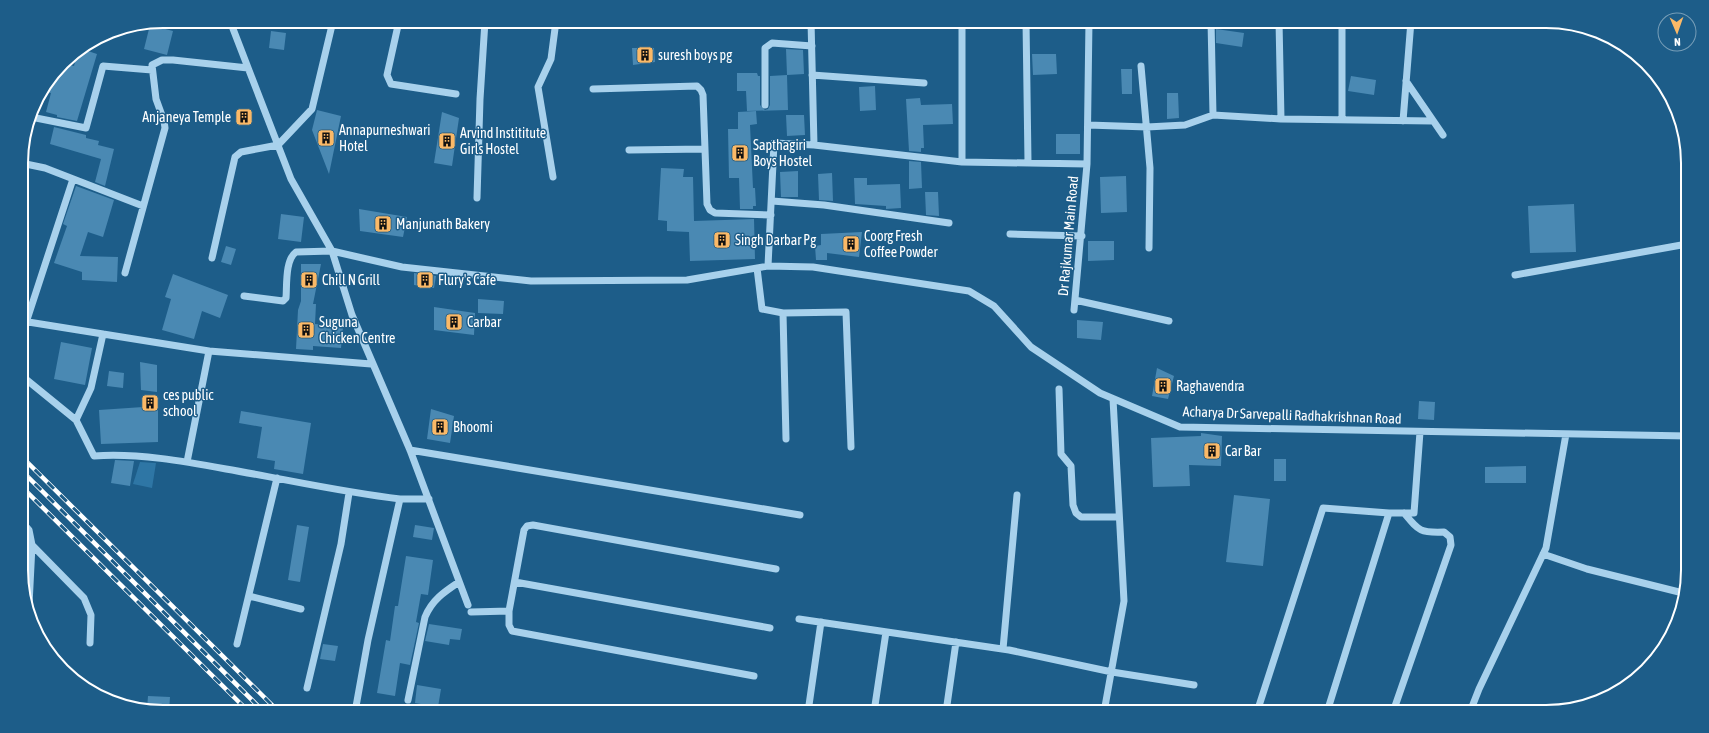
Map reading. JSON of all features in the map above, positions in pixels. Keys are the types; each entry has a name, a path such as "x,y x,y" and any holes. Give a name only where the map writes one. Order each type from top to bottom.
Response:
{"street":[{"path":"233,28 291,179 332,251 352,315 371,364 410,450 469,609 509,611"},
{"path":"212,258 235,158 241,152 278,145 312,109 331,28"},
{"path":"398,28 387,75 391,84 456,94"},
{"path":"477,198 480,99 485,28"},
{"path":"553,177 538,87 551,59 555,28"},
{"path":"811,28 814,145"},
{"path":"962,28 962,162"},
{"path":"1026,28 1028,162"},
{"name":"Dr Rajkumar Main Road","path":"1074,310 1082,236 1087,164 1089,28"},
{"path":"1211,28 1213,115"},
{"path":"1279,28 1281,119"},
{"path":"1342,28 1342,120"},
{"path":"1403,121 1410,28"},
{"path":"765,105 765,48 772,43 812,46"},
{"path":"125,273 165,128 156,99 152,65 162,60 173,60 248,68"},
{"path":"36,118 86,128 103,66 152,70"},
{"path":"1141,66 1150,168 1149,248"},
{"path":"812,75 924,82"},
{"path":"1406,81 1443,135"},
{"path":"594,89 697,86 703,95 707,204 710,210 714,213 771,215"},
{"path":"1088,125 1147,127 1185,125 1213,115 1281,119 1434,121"},
{"path":"768,266 774,143 814,145 962,162 1087,164"},
{"path":"629,150 705,149"},
{"path":"28,164 45,168 143,206"},
{"path":"28,309 73,179"},
{"path":"772,201 824,205 950,223"},
{"path":"1010,234 1082,236"},
{"path":"1515,274 1681,245"},
{"name":"Acharya Dr Sarvepalli Radhakrishnan Road","path":"244,296 283,301 286,298 290,261 292,255 296,252 332,251 402,267 531,281 687,280 768,266 813,267 969,291 994,306 1031,347 1100,393 1180,427 1681,436"},
{"path":"757,268 762,309 783,313 846,312 851,447"},
{"path":"1075,300 1169,321"},
{"path":"783,313 786,439"},
{"path":"28,322 210,351 371,364"},
{"path":"76,420 91,388 103,334"},
{"path":"187,462 210,351"},
{"path":"28,381 76,420 94,456 116,454 187,462 350,493 400,500 429,499"},
{"path":"1059,389 1061,454 1071,466 1073,505 1076,513 1081,517 1119,517"},
{"path":"1105,705 1124,601 1113,399"},
{"path":"1258,705 1324,508 1389,513 1414,513 1420,432"},
{"path":"1473,705 1546,548 1566,434"},
{"path":"410,450 800,515"},
{"path":"237,644 277,478"},
{"path":"307,688 341,544 350,493"},
{"path":"1002,649 1017,495"},
{"path":"356,705 368,640 400,500"},
{"path":"1329,705 1389,513"},
{"path":"1395,705 1451,545 1450,537 1444,532 1429,532 1418,529 1404,513"},
{"path":"754,676 512,631 509,625 509,611 524,530 527,526 532,525 776,569"},
{"path":"28,529 32,545 30,590"},
{"path":"32,545 84,598 91,616 90,643"},
{"path":"1543,554 1587,569 1679,592"},
{"path":"408,700 425,617 429,607 440,595 459,582"},
{"path":"514,582 770,628"},
{"path":"249,596 301,609"},
{"path":"799,619 1002,649 1112,672 1194,686"},
{"path":"809,705 820,622"},
{"path":"875,705 886,632"},
{"path":"947,705 956,642"}],"shaded area":[{"path":"140,462 156,463 152,488 133,484"}],"building":[{"path":"162,28 173,31 167,55 144,49 149,29"},
{"path":"1216,29 1244,33 1242,47 1216,43"},
{"path":"271,31 286,33 284,50 269,48"},
{"name":"suresh boys pg","path":"632,48 654,48 655,62 633,65"},
{"path":"786,49 803,50 804,74 787,75"},
{"path":"88,51 97,54 77,121 57,117 57,115 46,112 51,93 48,92 56,81 68,68 71,65 74,66 75,61"},
{"path":"1032,54 1056,54 1057,74 1033,75"},
{"path":"1121,69 1132,69 1132,94 1122,94"},
{"path":"737,73 757,73 758,76 760,76 760,105 765,110 768,109 770,105 770,76 787,75 788,110 747,111 746,91 737,91"},
{"path":"1351,76 1376,80 1374,95 1348,91"},
{"path":"875,86 876,110 860,111 859,87"},
{"path":"1167,93 1178,93 1179,118 1167,119"},
{"path":"920,98 921,105 952,104 953,124 923,125 924,148 921,148 921,152 909,151 906,99"},
{"name":"Annapurneshwari Hotel","path":"317,110 341,116 329,174 312,130"},
{"path":"756,111 757,124 750,125 753,188 755,188 756,206 753,206 753,209 740,209 739,178 729,178 728,129 738,129 738,112"},
{"name":"Arvind Instititute Girls Hostel","path":"442,112 459,118 452,166 434,163"},
{"path":"786,115 804,115 805,135 787,136"},
{"path":"54,127 86,135 86,138 99,141 98,145 114,149 105,186 95,182 101,159 50,144"},
{"path":"1056,134 1080,134 1080,154 1056,154"},
{"path":"909,161 921,162 922,188 909,189"},
{"path":"661,168 684,169 683,177 693,177 694,221 754,219 755,259 690,261 689,232 667,231 667,221 658,220"},
{"path":"798,171 798,197 781,197 780,172"},
{"path":"832,173 833,201 819,200 818,174"},
{"path":"1126,176 1127,212 1101,213 1100,177"},
{"path":"854,178 867,178 867,185 900,184 901,208 886,209 886,206 855,204"},
{"path":"76,186 114,200 103,237 88,232 80,256 118,257 117,282 82,280 82,272 54,263 67,226 63,224"},
{"path":"925,192 938,192 939,216 926,215"},
{"path":"1574,204 1576,252 1530,253 1528,206"},
{"name":"Manjunath Bakery","path":"359,209 407,217 403,237 360,231"},
{"path":"281,214 304,217 301,242 278,239"},
{"path":"862,232 859,257 827,253 827,260 816,260 815,246 821,245 821,234"},
{"path":"1088,241 1114,241 1114,260 1088,261"},
{"path":"226,246 236,249 231,265 221,262"},
{"path":"301,264 321,264 313,304 316,304 315,324 343,327 341,348 313,346 313,350 296,349 298,310 301,301"},
{"name":"Flury's Cafe","path":"414,273 436,276 434,288 414,285"},
{"path":"173,274 228,295 220,318 202,311 194,339 162,330 171,299 165,297"},
{"path":"478,299 504,301 503,314 478,313"},
{"name":"Carbar","path":"434,307 475,313 474,335 434,330"},
{"path":"1077,320 1103,322 1101,340 1077,338"},
{"path":"61,342 92,348 85,385 54,379"},
{"path":"140,362 157,365 157,392 141,390"},
{"name":"Raghavendra","path":"1157,368 1174,376 1168,399 1152,396"},
{"path":"109,371 124,373 123,388 107,386"},
{"path":"1419,401 1435,402 1434,420 1418,419"},
{"path":"158,406 158,442 101,444 99,410"},
{"name":"Bhoomi","path":"431,409 454,416 450,443 427,439"},
{"path":"241,411 311,423 303,474 274,469 275,461 257,458 262,427 239,423"},
{"path":"1201,433 1222,436 1221,466 1189,465 1190,486 1153,487 1151,438 1201,436"},
{"path":"1274,459 1286,459 1286,481 1274,481"},
{"path":"115,460 134,461 130,486 111,483"},
{"path":"1526,466 1526,483 1485,483 1485,467"},
{"path":"1234,495 1270,499 1263,566 1226,562"},
{"path":"297,525 309,527 300,582 288,580"},
{"path":"415,525 434,528 432,540 413,537"},
{"path":"406,556 433,560 428,595 421,594 416,622 419,623 410,665 400,663 395,696 377,693 386,640 390,641 395,606 398,606"},
{"path":"429,624 462,629 460,640 450,639 449,645 425,641"},
{"path":"323,644 338,646 335,661 320,659"},
{"path":"417,685 441,689 438,705 415,703"},
{"path":"148,696 170,697 169,705 147,704"}],"railway":[{"path":"28,463 272,705"},
{"path":"28,477 257,705"},
{"path":"28,493 242,705"}],"place":[{"name":"suresh boys pg","path":"645,55"},
{"name":"Anjaneya Temple","path":"244,117"},
{"name":"Annapurneshwari Hotel","path":"326,138"},
{"name":"Arvind Instititute Girls Hostel","path":"447,141"},
{"name":"Sapthagiri Boys Hostel","path":"740,153"},
{"name":"Manjunath Bakery","path":"383,224"},
{"name":"Singh Darbar Pg","path":"722,240"},
{"name":"Coorg Fresh Coffee Powder","path":"851,244"},
{"name":"Chill N Grill","path":"309,280"},
{"name":"Flury's Cafe","path":"425,280"},
{"name":"Carbar","path":"454,322"},
{"name":"Suguna Chicken Centre","path":"306,330"},
{"name":"Raghavendra","path":"1163,386"},
{"name":"ces public school","path":"150,403"},
{"name":"Bhoomi","path":"440,427"},
{"name":"Car Bar","path":"1212,451"}]}
